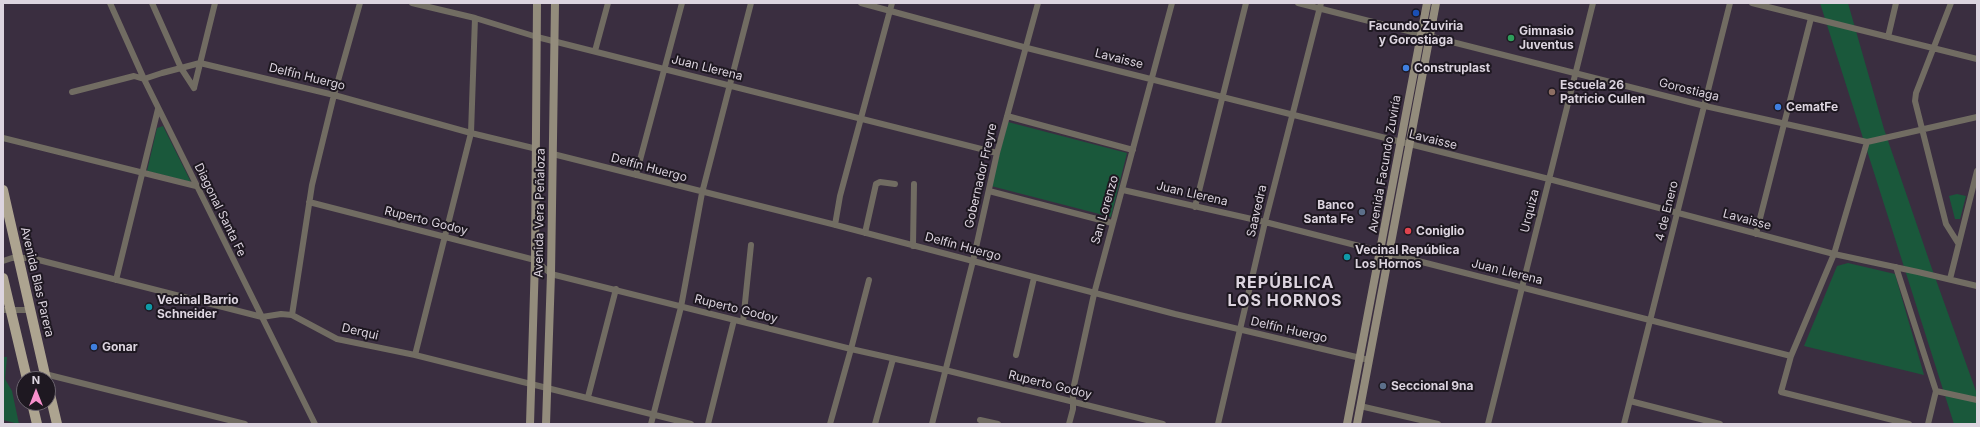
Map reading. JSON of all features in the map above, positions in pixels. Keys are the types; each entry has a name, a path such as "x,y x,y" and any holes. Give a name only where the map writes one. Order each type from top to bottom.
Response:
{"main road":[{"name":"Avenida Vera Peñaloza","path":"530,424 535,260 538,3"},
{"name":"Avenida Vera Peñaloza","path":"546,424 551,274 555,3"},
{"name":"Avenida Facundo Zuviría","path":"1426,35 1427,3"},
{"name":"Avenida Facundo Zuviría","path":"1357,424 1369,360 1385,253 1405,144 1426,35 1436,3"},
{"name":"Avenida Blas Parera","path":"3,190 45,371"},
{"name":"Avenida Facundo Zuviría","path":"1347,424 1360,358 1385,253"},
{"path":"3,278 7,310 25,371"},
{"path":"34,411 37,424"},
{"path":"54,411 57,424"}],"street":[{"name":"Diagonal Santa Fe","path":"110,3 158,109 315,424"},
{"path":"152,3 181,68 194,88 215,3"},
{"path":"292,315 309,202 334,95 360,3"},
{"name":"Juan Llerena","path":"412,3 475,18 537,37 729,84 997,153"},
{"path":"595,51 608,3"},
{"path":"636,175 682,3"},
{"path":"651,424 681,307 702,193 751,3"},
{"name":"Lavaisse","path":"861,3 1027,48 1549,179 1834,254 1977,286"},
{"path":"835,225 840,196 862,119 892,3"},
{"name":"Gobernador Freyre","path":"932,424 973,261 997,153 1027,48 1038,3"},
{"name":"San Lorenzo","path":"1069,424 1073,402 1073,390 1094,294 1112,223 1123,190 1153,79 1172,3"},
{"path":"1195,206 1246,3"},
{"name":"Gorostiaga","path":"1298,3 1320,6 1426,35 1705,106 1867,142"},
{"name":"Urquiza","path":"1488,424 1593,3"},
{"name":"4 de Enero","path":"1624,424 1730,3"},
{"path":"1752,3 1977,59"},
{"path":"1888,37 1896,3"},
{"path":"1951,3 1916,93 1915,101 1946,224 1958,243"},
{"name":"Saavedra","path":"1218,424 1292,115 1320,6"},
{"path":"415,355 471,133 475,18"},
{"path":"1756,234 1812,18"},
{"name":"Delfín Huergo","path":"72,92 134,76 144,79 200,63 334,95 471,133 537,148"},
{"path":"116,280 158,109"},
{"path":"1007,116 1133,150"},
{"path":"1909,424 1781,392 1791,356 1834,254 1867,142 1922,128 1977,117"},
{"path":"3,138 196,186"},
{"name":"Delfín Huergo","path":"553,154 702,193 835,225 1094,294 1369,360"},
{"path":"1950,279 1958,243 1975,185 1977,171"},
{"path":"865,233 876,184 880,182 895,184"},
{"path":"913,246 914,184"},
{"name":"Juan Llerena","path":"1123,190 1266,222 1791,356"},
{"path":"989,191 1112,223"},
{"name":"Ruperto Godoy","path":"309,202 535,260 551,274 616,289 851,350 945,370 1073,402 1144,422 1163,424"},
{"path":"743,322 751,245"},
{"name":"Derqui","path":"3,261 18,258 31,258 262,317 281,314 292,315 337,339 415,355 692,424"},
{"path":"1896,267 1936,391 1928,424"},
{"path":"1016,355 1034,278"},
{"path":"830,424 869,280"},
{"path":"588,398 616,289"},
{"path":"7,310 30,310"},
{"path":"708,424 734,320"},
{"path":"875,424 892,359"},
{"path":"56,380 223,422 245,424"},
{"path":"1936,391 1977,400"},
{"path":"1630,401 1720,424"},
{"path":"1360,406 1438,424"},
{"path":"983,421 998,424"}],"green space":[{"path":"1820,3 1848,3 1884,129 1977,394 1977,424 1954,424"},
{"path":"1008,122 1127,153 1111,217 991,186"},
{"path":"163,126 191,182 147,171 157,128"},
{"path":"1957,194 1966,196 1960,219 1955,219 1949,196"},
{"path":"1848,263 1895,274 1924,375 1804,346 1837,266"},
{"path":"3,354 4,357 7,357 5,379 12,391 19,424 3,420"}],"place":[{"name":"Facundo Zuviria y Gorostiaga","path":"1416,13"},
{"name":"Gimnasio Juventus","path":"1511,38"},
{"name":"Construplast","path":"1406,68"},
{"name":"Escuela 26 Patricio Cullen","path":"1552,92"},
{"name":"CematFe","path":"1778,107"},
{"name":"Banco Santa Fe","path":"1362,212"},
{"name":"Coniglio","path":"1408,231"},
{"name":"Vecinal República Los Hornos","path":"1347,257"},
{"name":"Vecinal Barrio Schneider","path":"149,307"},
{"name":"Gonar","path":"94,347"},
{"name":"Seccional 9na","path":"1383,386"}],"district":[{"name":"REPÚBLICA LOS HORNOS","path":"1285,292"}]}
